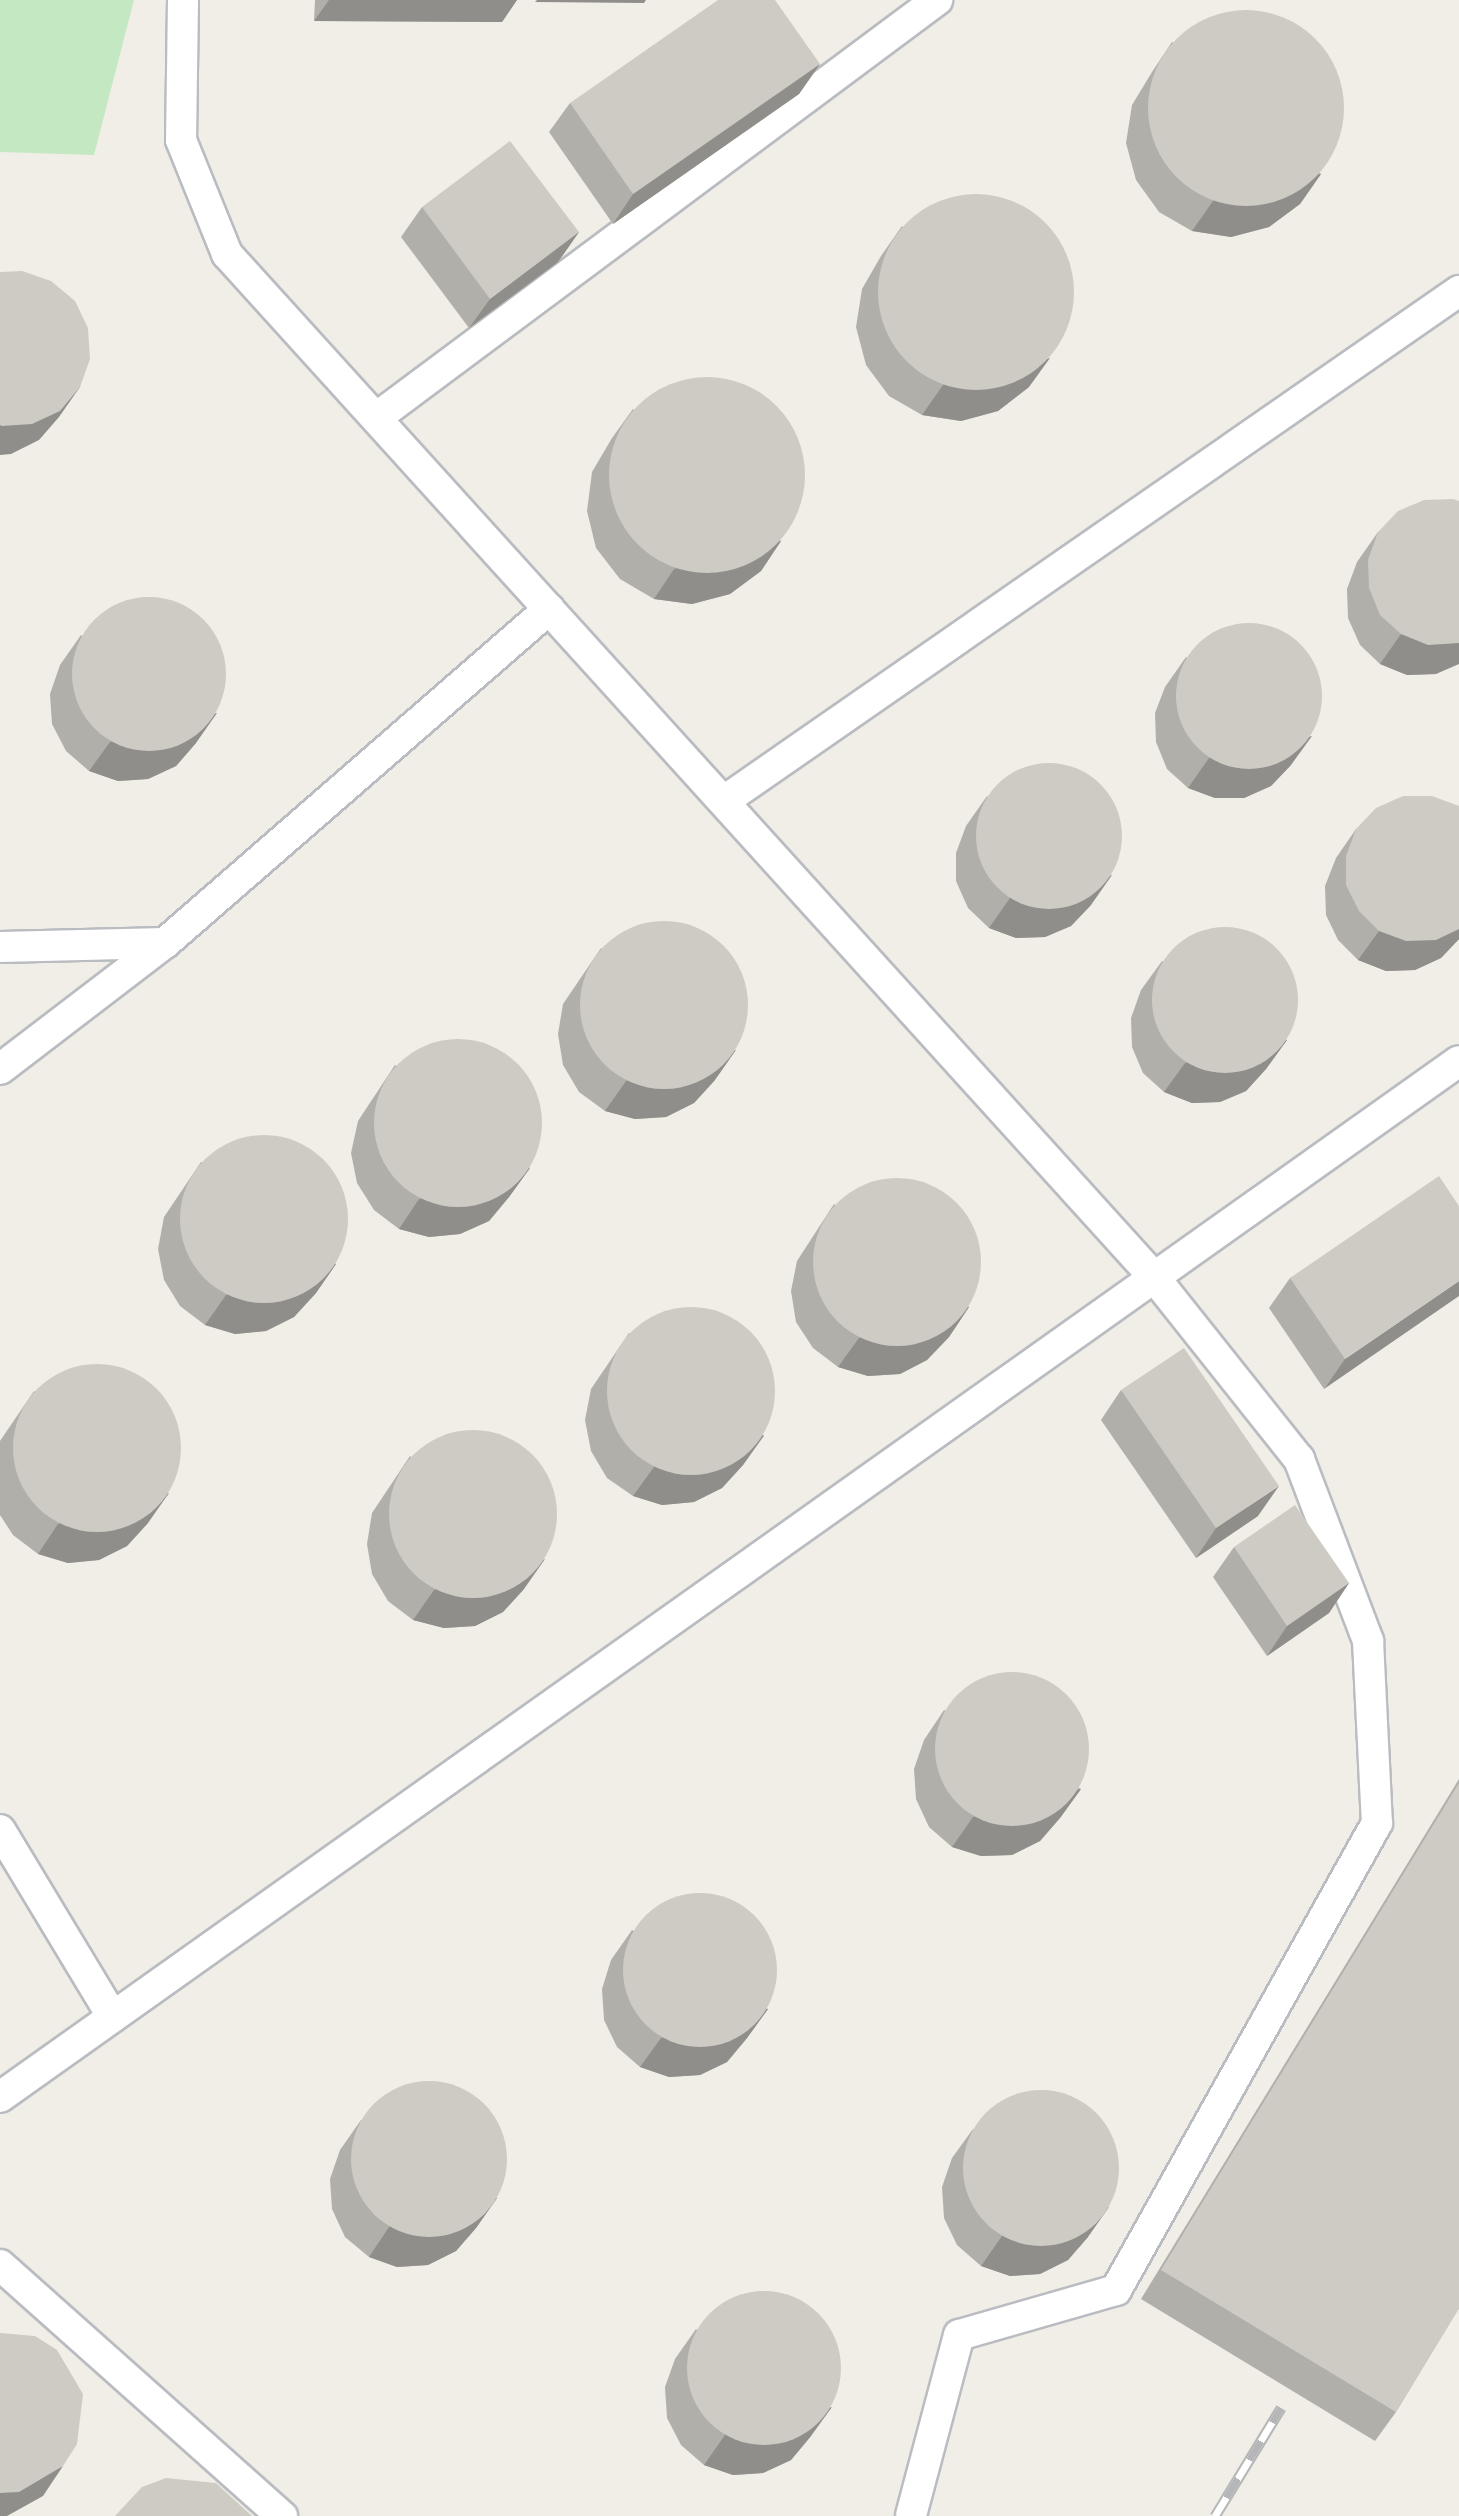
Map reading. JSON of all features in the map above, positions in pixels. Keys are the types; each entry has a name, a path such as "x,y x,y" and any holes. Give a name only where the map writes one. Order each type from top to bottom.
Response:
{"lane":[{"path":"184,0 181,140 228,254 1154,1278 1299,1458 1368,1641 1377,1823 1116,2290 959,2334 911,2516"},
{"path":"376,418 937,0"},
{"path":"724,802 1459,291"},
{"path":"0,1069 166,942 549,609"},
{"path":"0,947 166,942"},
{"path":"0,2097 1459,1062"},
{"path":"0,1830 112,2017"},
{"path":"0,2265 282,2516"}],"green space":[{"path":"0,0 134,0 94,155 0,152"}],"building":[{"path":"718,0 775,0 820,64 633,194 570,103"},
{"path":"1246,10 1284,17 1315,39 1337,70 1344,108 1337,146 1315,177 1284,199 1246,206 1208,199 1177,177 1155,146 1148,108 1155,70 1177,39 1208,17"},
{"path":"510,141 579,232 490,299 422,207"},
{"path":"976,194 1014,201 1045,223 1067,254 1074,292 1067,330 1045,361 1014,383 976,390 938,383 907,361 885,330 878,292 885,254 907,223 938,201"},
{"path":"22,271 51,281 75,301 88,328 90,359 80,387 60,411 32,424 2,426 0,272"},
{"path":"707,377 745,384 776,406 798,437 805,475 798,513 776,544 745,566 707,573 669,566 638,544 616,513 609,475 616,437 638,406 669,384"},
{"path":"1424,500 1459,501 1459,643 1428,645 1401,634 1380,615 1369,588 1368,560 1378,532 1398,511"},
{"path":"149,597 179,602 204,619 221,644 226,674 221,704 204,729 179,746 149,751 119,746 94,729 77,704 72,674 77,644 94,619 119,602"},
{"path":"1249,623 1277,628 1301,644 1317,668 1322,696 1317,724 1301,748 1277,764 1249,769 1221,764 1197,748 1181,724 1176,696 1181,668 1197,644 1221,628"},
{"path":"1049,763 1077,769 1101,784 1116,808 1122,836 1116,864 1101,888 1077,903 1049,909 1021,903 997,888 982,864 976,836 982,808 997,784 1021,769"},
{"path":"1403,796 1432,796 1459,806 1459,929 1436,940 1406,941 1379,931 1359,911 1346,885 1346,856 1356,829 1376,808"},
{"path":"664,921 696,927 724,945 742,973 748,1005 742,1037 724,1065 696,1083 664,1089 632,1083 604,1065 586,1037 580,1005 586,973 604,945 632,927"},
{"path":"1225,927 1253,932 1277,948 1293,972 1298,1000 1293,1028 1277,1052 1253,1068 1225,1073 1197,1068 1173,1052 1157,1028 1152,1000 1157,972 1173,948 1197,932"},
{"path":"458,1039 490,1045 518,1063 536,1091 542,1123 536,1155 518,1183 490,1201 458,1207 426,1201 398,1183 380,1155 374,1123 380,1091 398,1063 426,1045"},
{"path":"264,1135 296,1141 324,1159 342,1187 348,1219 342,1251 324,1279 296,1297 264,1303 232,1297 204,1279 186,1251 180,1219 186,1187 204,1159 232,1141"},
{"path":"1439,1176 1459,1206 1459,1281 1345,1359 1290,1278"},
{"path":"897,1178 929,1184 957,1202 975,1230 981,1262 975,1294 957,1322 929,1340 897,1346 865,1340 837,1322 819,1294 813,1262 819,1230 837,1202 865,1184"},
{"path":"691,1307 723,1313 751,1331 769,1359 775,1391 769,1423 751,1451 723,1469 691,1475 659,1469 631,1451 613,1423 607,1391 613,1359 631,1331 659,1313"},
{"path":"1184,1348 1279,1486 1216,1528 1121,1390"},
{"path":"97,1364 129,1370 157,1388 175,1416 181,1448 175,1480 157,1508 129,1526 97,1532 65,1526 37,1508 19,1480 13,1448 19,1416 37,1388 65,1370"},
{"path":"473,1430 505,1436 533,1454 551,1482 557,1514 551,1546 533,1574 505,1592 473,1598 441,1592 413,1574 395,1546 389,1514 395,1482 413,1454 441,1436"},
{"path":"1295,1505 1349,1583 1287,1626 1234,1547"},
{"path":"1012,1672 1042,1677 1067,1694 1084,1719 1089,1749 1084,1779 1067,1804 1042,1821 1012,1826 982,1821 957,1804 940,1779 935,1749 940,1719 957,1694 982,1677"},
{"path":"1459,1783 1459,2308 1396,2412 1161,2270"},
{"path":"700,1893 730,1898 755,1915 772,1940 777,1970 772,2000 755,2025 730,2042 700,2047 670,2042 645,2025 628,2000 623,1970 628,1940 645,1915 670,1898"},
{"path":"429,2081 459,2087 484,2104 501,2129 507,2159 501,2189 484,2214 459,2231 429,2237 399,2231 374,2214 357,2189 351,2159 357,2129 374,2104 399,2087"},
{"path":"1041,2090 1071,2096 1096,2113 1113,2138 1119,2168 1113,2198 1096,2223 1071,2240 1041,2246 1011,2240 986,2223 969,2198 963,2168 969,2138 986,2113 1011,2096"},
{"path":"764,2291 794,2296 819,2313 836,2338 841,2368 836,2398 819,2423 794,2440 764,2445 734,2440 709,2423 692,2398 687,2368 692,2338 709,2313 734,2296"},
{"path":"0,2333 35,2336 57,2350 83,2394 77,2444 63,2466 19,2492 0,2493"},
{"path":"166,2478 216,2483 252,2516 115,2516 142,2487"}],"railway":[{"path":"1215,2516 1281,2408"}]}
